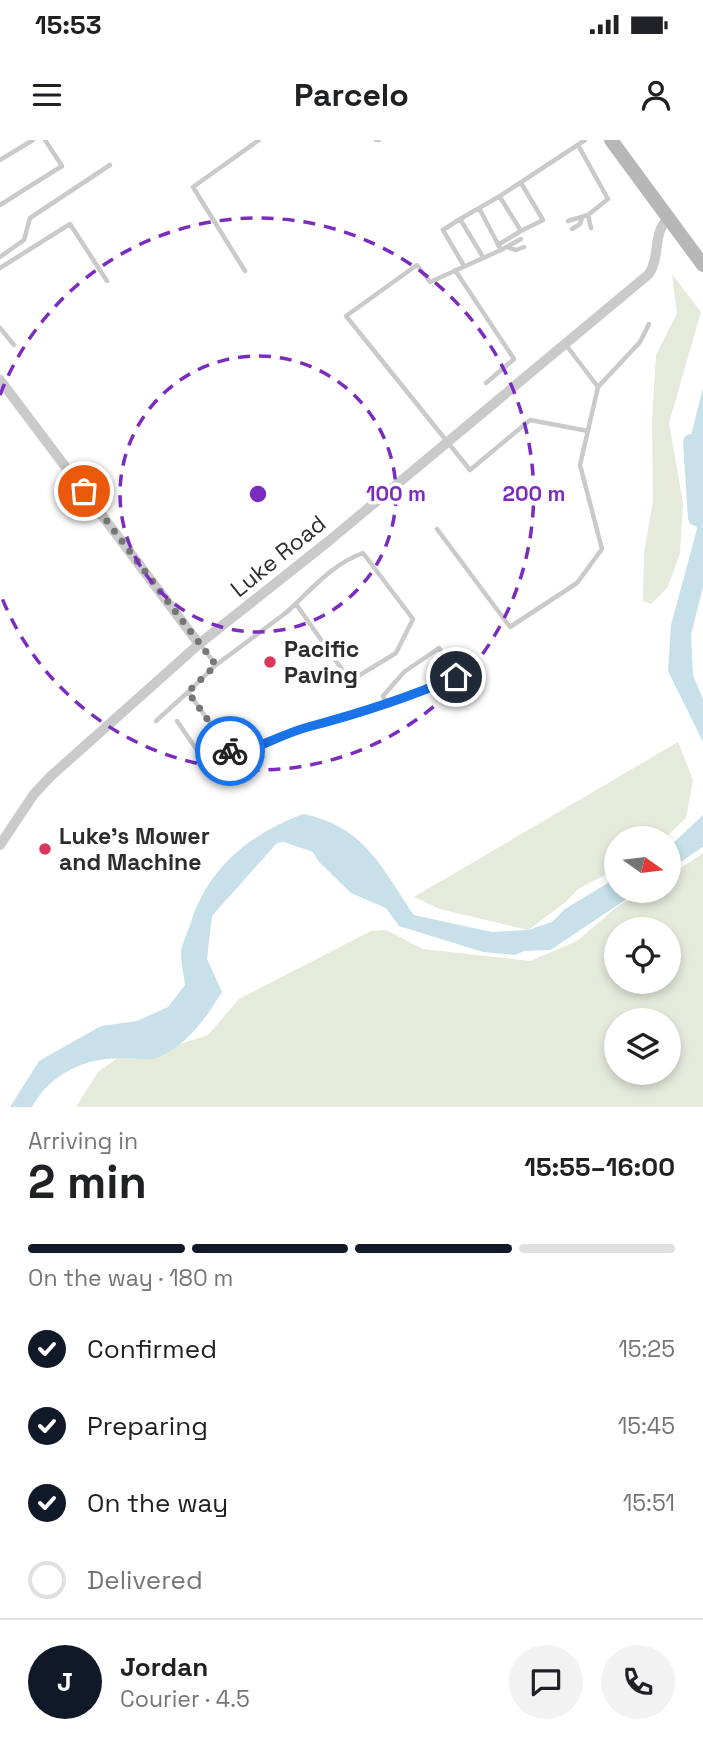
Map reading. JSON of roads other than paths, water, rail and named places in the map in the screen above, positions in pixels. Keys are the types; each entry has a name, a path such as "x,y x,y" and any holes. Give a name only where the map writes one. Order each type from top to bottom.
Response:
{"street":[{"path":"611,140 703,265"},
{"name":"Luke Road","path":"0,845 34,794 51,776 200,644 649,274 657,260 659,230 668,219"},
{"path":"0,380 200,644"}],"lane":[{"path":"0,160 33,140"},
{"path":"0,205 62,166 45,140"},
{"path":"245,271 192,187 259,140"},
{"path":"464,266 443,230 521,183 584,140"},
{"path":"568,221 588,215 608,199 576,146"},
{"path":"0,257 24,240 30,218 110,165"},
{"path":"521,183 543,220 521,231 483,257 430,282 417,265 346,316 470,470 530,420 588,432"},
{"path":"500,196 521,231"},
{"path":"479,208 500,247"},
{"path":"588,215 591,228"},
{"path":"572,229 580,224 582,218"},
{"path":"460,219 483,257"},
{"path":"0,268 70,224 107,281"},
{"path":"507,247 520,239"},
{"path":"500,247 516,250 524,247"},
{"path":"455,270 513,359 486,383"},
{"path":"437,529 510,626 577,583 602,549 580,465 598,387 640,342 649,324"},
{"path":"0,328 14,345"},
{"path":"566,345 598,387"},
{"path":"156,721 216,665 296,604 337,565 363,553 413,619 396,653 350,681 296,604"},
{"path":"200,644 216,665"},
{"path":"177,721 201,756 215,765 233,755 254,750 307,727 362,714 456,677 439,648 390,684 383,696 387,704"},
{"path":"188,692 233,755"}],"water":[{"path":"703,388 703,587 691,635 693,675 703,699 703,742 668,671 671,625 697,529 694,515 697,474 690,454 690,439"},
{"path":"303,814 342,828 370,852 414,915 492,932 528,930 552,922 565,909 604,885 604,901 559,936 515,955 483,952 399,926 386,908 351,893 319,862 313,852 284,842 277,843 212,916 207,959 222,992 203,1021 187,1038 156,1058 113,1058 72,1069 50,1084 32,1107 10,1107 39,1061 101,1026 137,1021 168,1007 185,985 181,953 199,902 209,885 220,869 249,842"},
{"path":"703,815 703,834 681,853 681,836"}],"waterway":[{"path":"691,442 696,518"},
{"path":"681,852 703,837"},
{"path":"523,943 548,942 606,903"}],"place":[{"name":"Pacific Paving","path":"270,662"},
{"name":"Luke's Mower and Machine","path":"45,849"}]}
